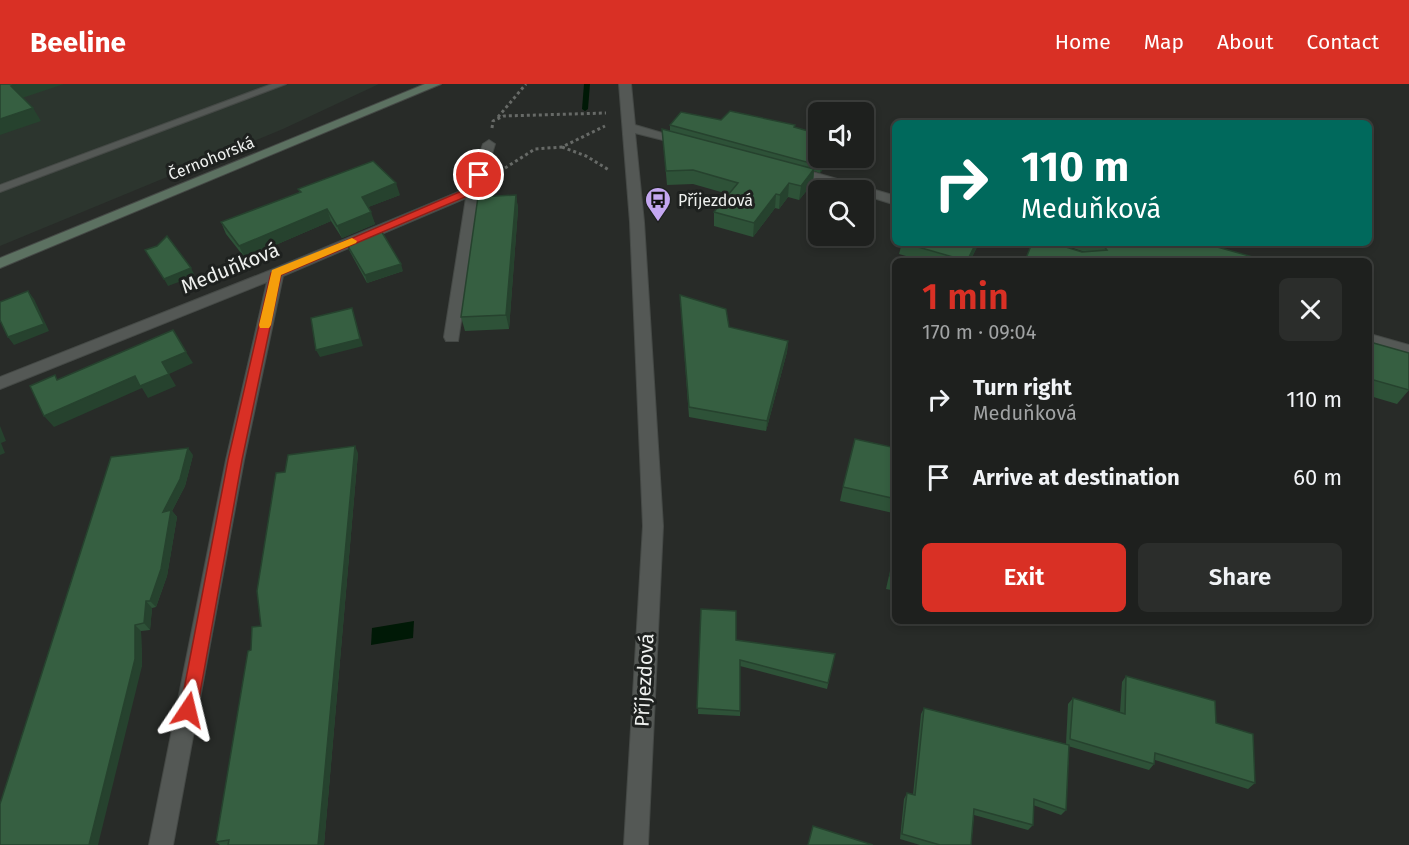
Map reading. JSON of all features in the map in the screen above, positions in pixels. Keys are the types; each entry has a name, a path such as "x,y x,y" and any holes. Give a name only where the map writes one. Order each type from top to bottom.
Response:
{"street":[{"name":"Černohorská","path":"0,264 435,84"},
{"name":"Příjezdová","path":"625,84 618,121 637,222 653,526 636,845"},
{"path":"618,121 702,146"},
{"path":"452,337 474,190 489,144"},
{"path":"783,168 824,180"},
{"name":"Meduňková","path":"0,383 276,273 474,190"},
{"path":"874,195 892,200"},
{"path":"161,845 235,460 276,273"},
{"path":"1372,340 1409,350"}],"lane":[{"path":"0,189 281,84"}],"path":[{"path":"489,144 493,121 526,84"},
{"path":"498,117 618,121"},
{"path":"506,168 536,149 562,147 618,121"},
{"path":"562,147 586,156 615,174"}],"shaded area":[{"path":"0,84 379,84 283,129 0,246"},
{"path":"414,621 413,638 371,645 372,628"}],"building":[{"path":"0,84 16,84 11,86 33,108 0,119"},
{"path":"730,111 795,125 794,127 808,131 808,162 670,125 681,112 721,120"},
{"path":"662,129 814,169 801,186 789,183 780,195 776,194 754,223 714,212 738,183 693,170 666,171"},
{"path":"373,161 396,183 362,197 371,212 337,226 327,209 239,246 221,222 301,192 298,189"},
{"path":"516,195 506,315 461,317 478,197"},
{"path":"380,229 401,264 365,275 346,243"},
{"path":"167,236 191,268 164,279 145,250 157,246"},
{"path":"914,246 974,246 968,258 956,258"},
{"path":"1031,246 1063,246 1082,252 1107,250 1104,246 1214,246 1253,257 1253,258 1026,258"},
{"path":"28,291 44,324 8,337 0,320 0,302"},
{"path":"680,295 726,309 729,327 788,341 767,421 689,407"},
{"path":"352,308 360,339 316,350 311,318"},
{"path":"173,330 186,352 162,362 169,374 140,386 135,376 44,416 30,386 55,375 57,380"},
{"path":"1372,343 1409,353 1409,390 1372,380"},
{"path":"855,439 892,447 892,498 843,487"},
{"path":"355,446 318,845 228,845 229,840 216,842 248,651 251,650 252,627 261,626 257,591 276,473 285,472 288,455"},
{"path":"188,448 180,479 163,512 171,510 161,569 150,601 146,601 144,623 135,625 135,659 89,845 0,845 0,804 111,457"},
{"path":"701,609 736,611 736,640 835,654 828,683 740,660 740,711 697,708"},
{"path":"1126,676 1215,701 1216,723 1253,734 1255,783 1155,753 1154,764 1070,739 1073,698 1125,714"},
{"path":"924,708 1069,745 1066,810 1034,799 1033,825 974,809 971,845 940,845 902,834 907,793 915,795"},
{"path":"813,826 873,845 808,845"}],"waterway":[{"path":"585,109 587,84"}],"slow traffic":[{"path":"265,325 276,273 352,241"}],"place":[{"name":"Příjezdová","path":"658,223"}],"route":[{"path":"188,710 235,460 276,273 474,190 479,175"}]}
